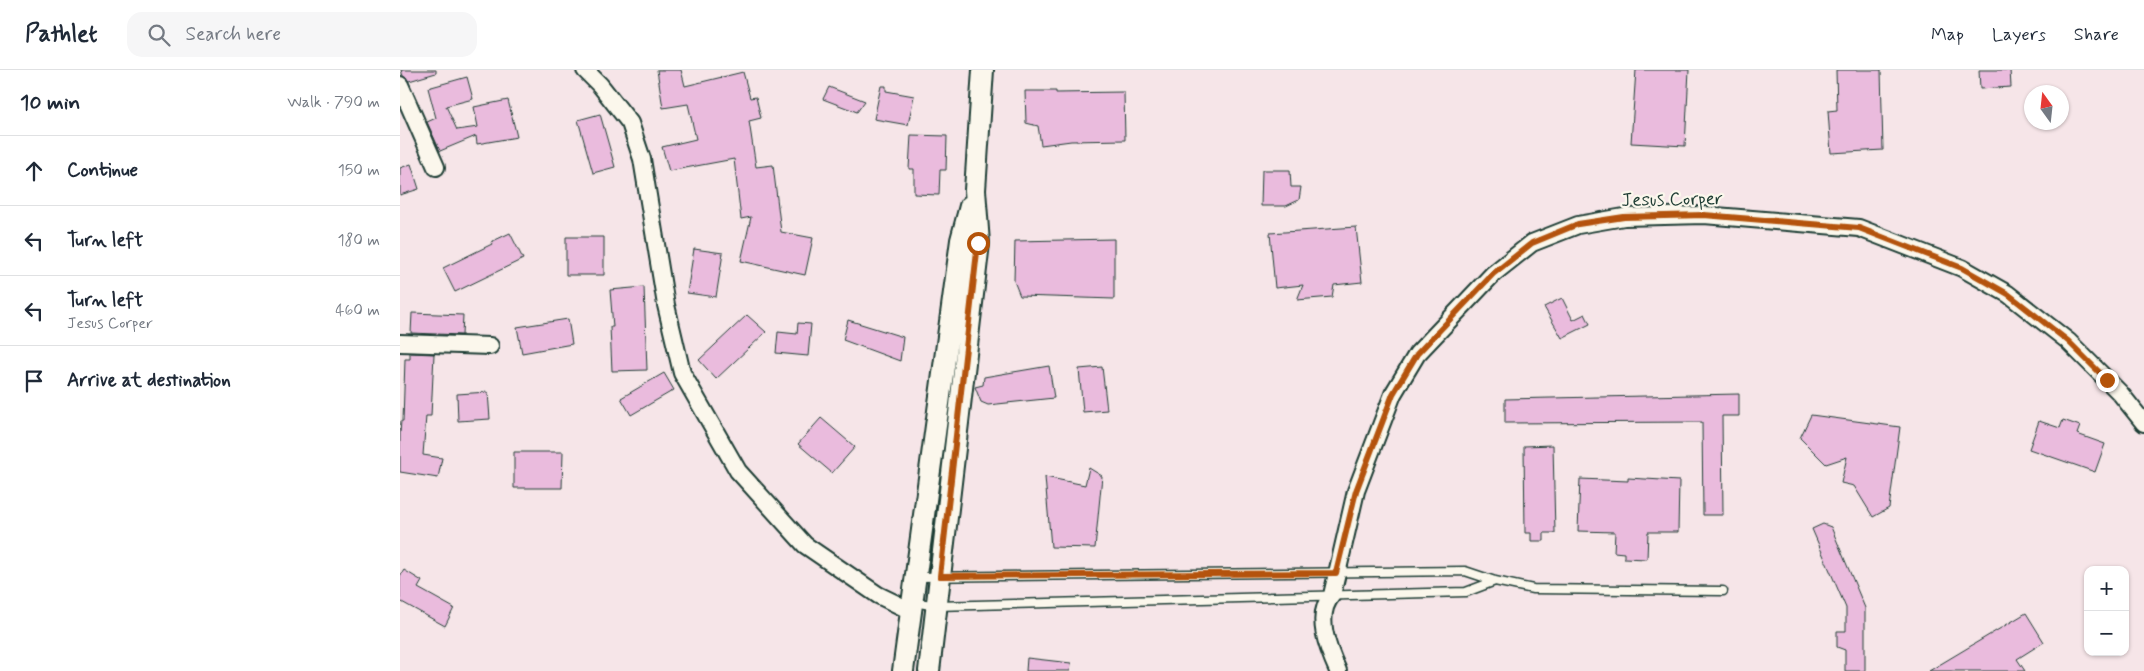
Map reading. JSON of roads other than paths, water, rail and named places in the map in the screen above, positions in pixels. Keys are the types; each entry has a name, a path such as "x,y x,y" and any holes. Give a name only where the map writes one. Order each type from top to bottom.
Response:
{"street":[{"path":"584,70 600,85 630,123 642,159 666,305 682,373 738,471 805,545 878,595 912,606"},
{"path":"929,671 978,243 975,190 983,70"},
{"path":"400,85 436,167"},
{"path":"903,671 961,240 975,190"},
{"name":"Jesus Corper","path":"1338,671 1325,634 1322,615 1323,608 1332,595 1356,491 1393,394 1417,354 1493,274 1532,243 1578,224 1624,217 1704,215 1859,228 1962,268 2008,294 2068,341 2120,393 2144,423"},
{"path":"400,343 490,346"}],"lane":[{"path":"915,577 1465,571 1494,581 1533,589 1723,591"},
{"path":"912,606 1466,592 1494,581"}]}
